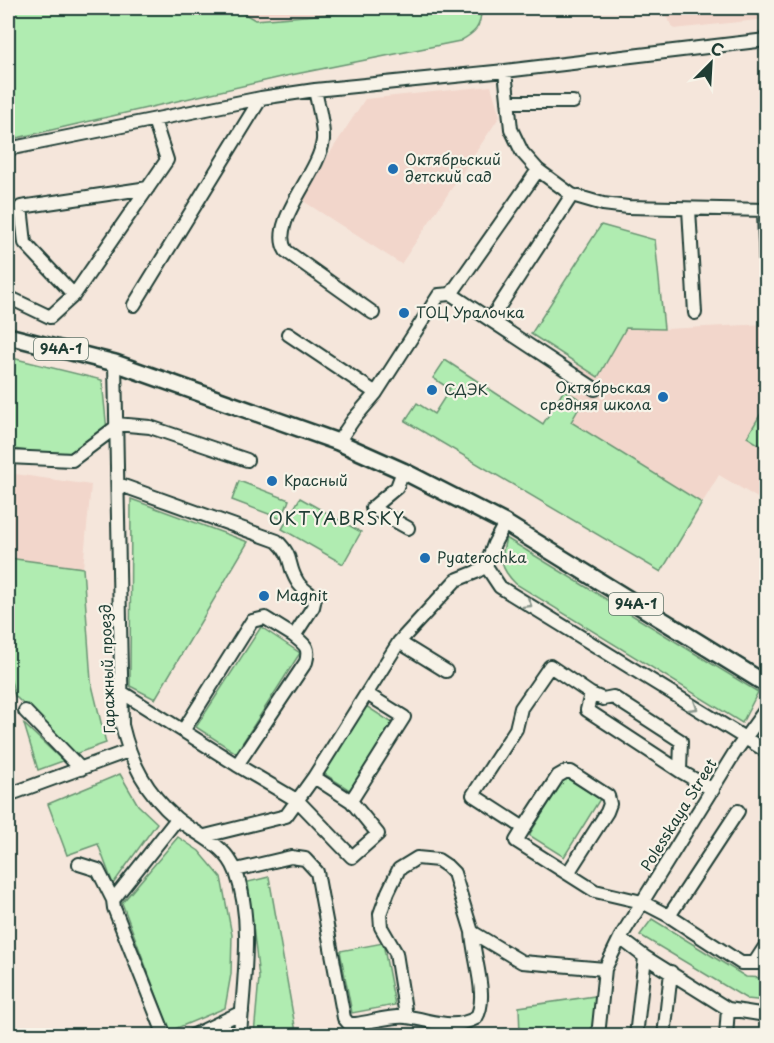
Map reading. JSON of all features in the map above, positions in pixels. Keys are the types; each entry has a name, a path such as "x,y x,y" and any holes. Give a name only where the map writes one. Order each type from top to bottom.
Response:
{"main road":[{"name":"94А-1","path":"8,336 115,363 338,442 403,471 505,524 766,684"}],"street":[{"path":"8,149 261,98 315,90 505,71 766,40"},
{"path":"505,71 511,129 522,152 538,170 572,195 603,204 689,209 765,210 766,278"},
{"path":"315,90 323,141 310,176 283,225 280,236 281,244 286,251 373,313"},
{"path":"134,305 261,98"},
{"path":"508,102 573,102"},
{"path":"8,297 50,317 74,295 167,160 154,120"},
{"path":"451,294 538,170"},
{"path":"74,295 25,243 21,207 148,188"},
{"path":"491,319 572,195"},
{"path":"689,209 695,313"},
{"path":"338,442 376,393 440,295 451,294 595,389"},
{"path":"288,334 376,393"},
{"name":"Гаражный проезд","path":"115,363 122,725 128,751 152,793 177,819 206,836 224,853 236,870 243,902 247,961 240,1035"},
{"path":"8,457 72,460 116,425 150,427 247,460"},
{"path":"403,471 397,487 372,508 408,528"},
{"path":"118,484 277,541 286,549 295,579 315,598 313,607 294,636"},
{"path":"206,836 286,816 314,777 399,642 456,580 486,566 505,524"},
{"path":"486,566 500,587 766,751"},
{"path":"183,730 252,621 265,618 294,636 306,646 308,653 306,662 237,765"},
{"path":"399,642 446,671"},
{"path":"524,828 473,795 516,729 521,708 550,666 591,694 603,699 614,697 681,741 680,771"},
{"path":"123,693 298,801 352,857 378,834 351,801 314,777"},
{"path":"351,801 404,717 367,694"},
{"path":"591,694 587,710 680,771 714,790"},
{"name":"Polesskaya Street","path":"598,1035 605,969 620,938 714,790 744,738 766,710"},
{"path":"25,711 81,769"},
{"path":"8,795 128,751"},
{"path":"568,873 610,804 608,796 571,772 558,776 516,841 595,891 642,902 669,916 741,963 761,963 766,945"},
{"path":"669,916 738,811"},
{"path":"113,900 177,819"},
{"path":"236,870 291,858 303,858 317,872 344,1018 349,1023 356,1024 406,1016 455,1030 476,1018 482,1003 472,949 472,932 454,873 447,866 438,860 417,858 399,869 380,914 381,927 396,952 406,1016"},
{"path":"79,864 98,870 113,900 114,908 165,1035"},
{"path":"472,932 522,962 605,969"},
{"path":"620,938 645,957 728,1009 766,1015"},
{"path":"636,1035 645,957"},
{"path":"664,1035 671,972"},
{"path":"726,1035 728,1009"},
{"path":"192,1035 242,1012"}],"shaded area":[{"path":"235,8 404,8 255,20"},
{"path":"661,8 766,8 766,19 674,29"},
{"name":"Октябрьский детский сад","path":"491,86 500,116 401,264 300,199 365,99"},
{"name":"Октябрьская средняя школа","path":"601,225 655,240 665,329 766,324 766,503 719,475 661,572 405,421 417,403 434,414 450,389 433,378 445,360 543,424 578,365 531,334"},
{"path":"8,473 91,485 83,568 8,558"}],"green space":[{"path":"8,8 235,8 255,20 404,8 478,8 481,10 480,21 476,29 460,41 286,76 8,140"},
{"path":"601,225 655,240 664,329 626,328 598,377 531,334"},
{"path":"8,357 102,380 107,431 63,457 8,448"},
{"path":"445,360 543,424 564,390 583,401 571,422 702,503 661,572 405,421 417,403 434,414 450,389 433,378"},
{"path":"766,405 766,449 747,437"},
{"path":"239,481 289,500 282,519 232,500"},
{"path":"300,498 361,532 343,564 282,529"},
{"path":"131,499 248,542 155,699 130,686"},
{"path":"506,538 758,692 742,723 516,584 506,573 502,563"},
{"path":"8,558 83,568 91,681 106,743 75,754 15,696 8,670"},
{"path":"261,627 300,653 236,753 196,727"},
{"path":"366,706 394,724 351,791 323,773"},
{"path":"24,724 63,761 38,770"},
{"path":"120,774 138,805 157,823 113,884 98,844 67,855 48,804"},
{"path":"565,777 600,799 564,857 529,835"},
{"path":"178,837 199,851 221,877 232,935 231,974 225,1008 170,1031 122,903"},
{"path":"269,877 296,1032 294,1035 254,1035 259,978 248,882"},
{"path":"652,919 746,977 766,978 766,1001 747,999 640,935"},
{"path":"383,943 395,1005 352,1013 340,951"},
{"path":"602,995 597,1035 520,1035 519,1007"}],"place":[{"name":"Октябрьский детский сад","path":"393,169"},
{"name":"ТОЦ Уралочка","path":"404,313"},
{"name":"СДЭК","path":"432,390"},
{"name":"Октябрьская средняя школа","path":"663,397"},
{"name":"Красный","path":"272,481"},
{"name":"Pyaterochka","path":"425,558"},
{"name":"Magnit","path":"264,596"}],"district":[{"name":"OKTYABRSKY","path":"337,519"}]}
